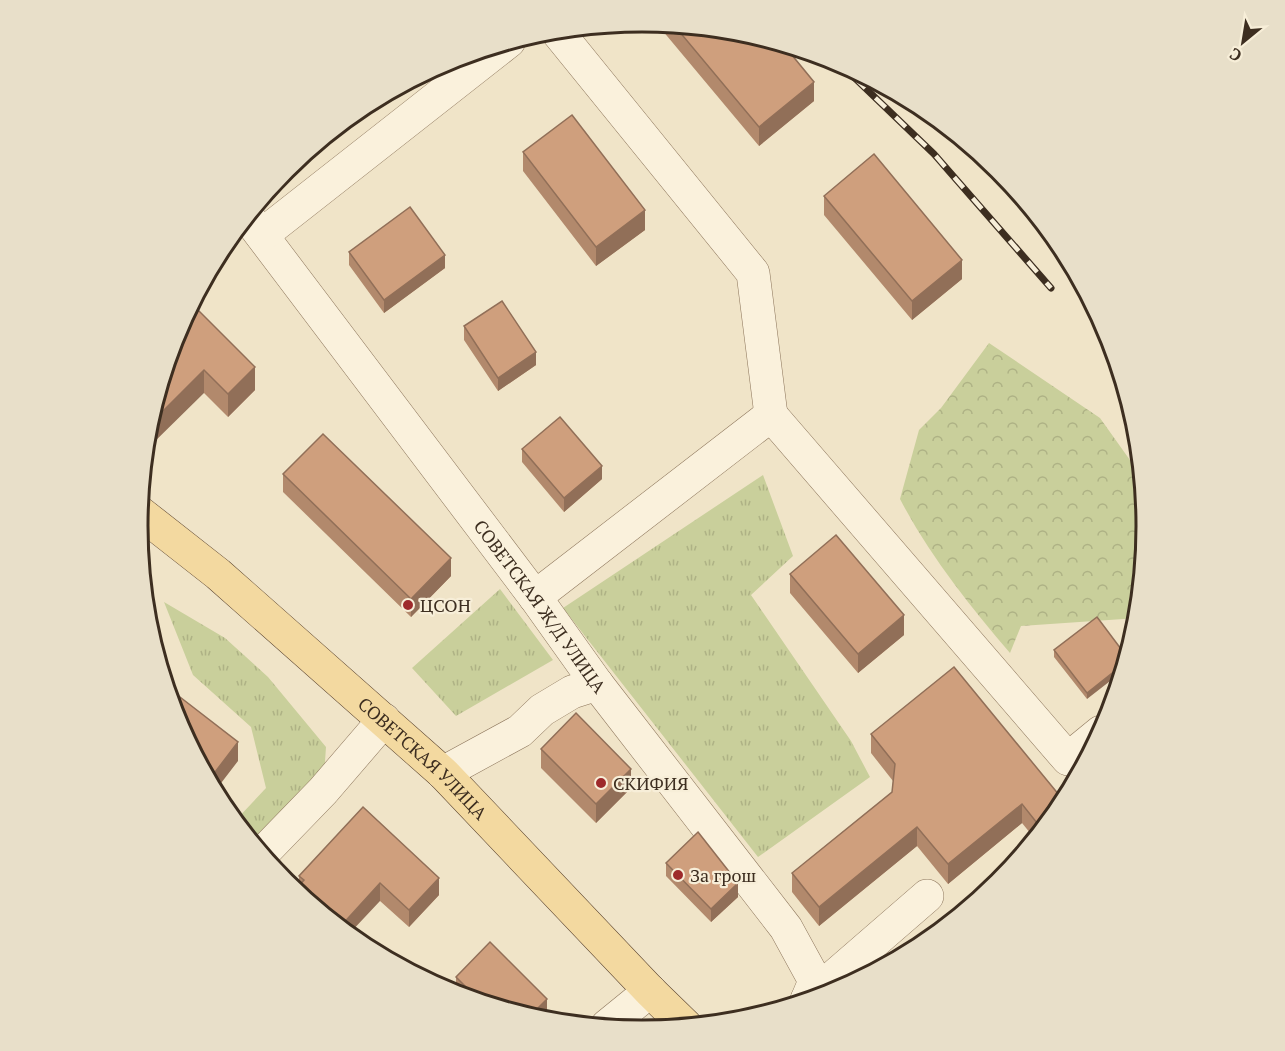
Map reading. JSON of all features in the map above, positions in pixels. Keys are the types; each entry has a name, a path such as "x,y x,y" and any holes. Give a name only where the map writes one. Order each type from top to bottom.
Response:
{"main road":[{"name":"СОВЕТСКАЯ УЛИЦА","path":"148,519 218,574 443,773 678,1018"}],"street":[{"path":"563,38 753,273 771,415 1068,759 1086,744"},
{"path":"255,225 487,57"},
{"name":"СОВЕТСКАЯ Ж/Д УЛИЦА","path":"255,225 535,597 597,684 786,928 815,981 812,989"},
{"path":"535,597 771,415"},
{"path":"443,773 520,731 542,710 572,692 597,684"},
{"path":"268,847 323,790 384,720"},
{"path":"825,985 927,896"},
{"path":"616,1018 650,991"}],"green space":[{"path":"989,343 1100,418 1132,463 1136,526 1135,558 1128,619 1021,626 1010,653 951,579 911,520 900,499 919,430 941,408"},
{"path":"763,475 793,556 751,595 851,741 870,777 758,857 563,608"},
{"path":"500,589 553,660 456,716 412,668"},
{"path":"164,602 225,638 268,677 326,747 323,791 268,848 242,814 266,788 251,727 193,675"}],"building":[{"path":"681,34 739,41 792,55 814,82 759,127"},
{"path":"572,115 645,210 596,247 523,152"},
{"path":"874,154 962,260 912,301 824,196"},
{"path":"410,207 445,255 384,300 349,252"},
{"path":"502,301 536,352 498,378 464,326"},
{"path":"198,310 255,367 228,394 204,370 162,412 175,367"},
{"path":"560,417 602,466 564,498 522,449"},
{"path":"323,434 451,558 411,599 283,474"},
{"path":"836,535 904,615 858,654 790,574"},
{"path":"1097,617 1121,649 1114,672 1087,693 1054,650"},
{"path":"954,667 1057,793 1037,822 1022,804 948,864 917,827 819,907 792,873 892,792 895,764 871,734"},
{"path":"180,697 238,742 215,772 199,744"},
{"path":"576,713 631,769 596,804 541,749"},
{"path":"363,807 439,878 409,910 380,883 346,920 301,883 304,880 299,876"},
{"path":"698,832 738,883 711,909 666,863"},
{"path":"490,942 547,999 538,1008 515,1003 465,986 456,977"}],"railway":[{"path":"857,80 934,154 1051,288"}],"place":[{"name":"ЦСОН","path":"408,605"},
{"name":"СКИФИЯ","path":"601,783"},
{"name":"За грош","path":"678,875"}]}
